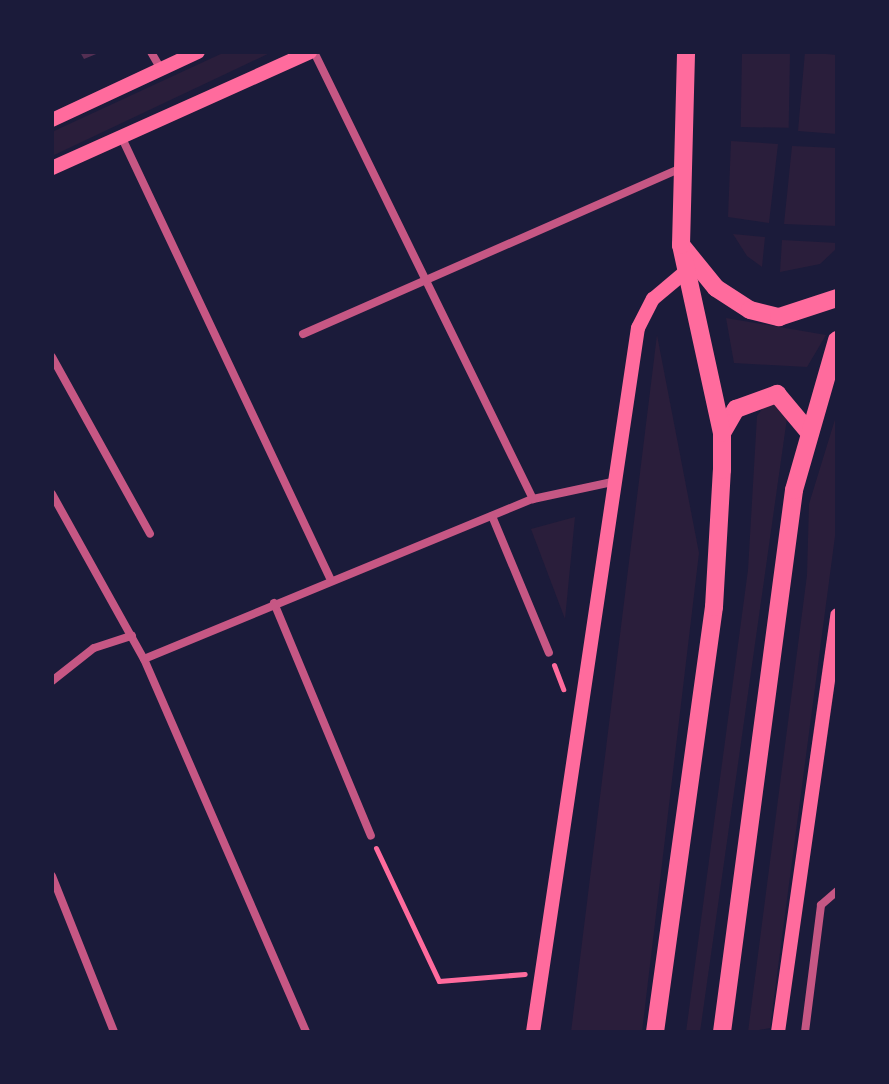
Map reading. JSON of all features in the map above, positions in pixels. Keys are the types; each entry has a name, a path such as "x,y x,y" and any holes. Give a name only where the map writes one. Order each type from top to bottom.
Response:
{"highway":[{"path":"655,1032 714,607 722,433 683,274 682,58"},
{"path":"681,245 716,288 750,310 779,317 837,298"},
{"path":"722,1032 807,430 837,340"},
{"path":"722,433 743,404 777,394 807,430"}],"main road":[{"path":"52,120 198,52"},
{"path":"52,168 312,52"},
{"path":"533,1032 612,482 638,328 653,299 683,274"},
{"path":"778,1032 837,615"}],"street":[{"path":"151,52 161,69"},
{"path":"312,52 533,499"},
{"path":"121,136 330,579"},
{"path":"303,334 682,168"},
{"path":"52,357 150,534"},
{"path":"144,659 330,579 533,499 612,482"},
{"path":"52,494 144,659 306,1032"},
{"path":"492,516 549,653"},
{"path":"274,603 371,836"},
{"path":"52,681 94,648 132,636"},
{"path":"52,876 114,1032"},
{"path":"805,1032 821,905 837,891"}],"path":[{"path":"371,836 439,981 542,972"}],"shaded area":[{"path":"225,52 272,52 52,156 52,132"},
{"path":"742,52 790,53 789,128 741,127"},
{"path":"805,52 837,55 837,134 798,131"},
{"path":"731,141 778,144 769,223 728,217"},
{"path":"792,146 837,148 837,226 784,224"},
{"path":"733,234 765,237 762,267 747,256"},
{"path":"782,240 837,243 837,248 820,264 780,272"},
{"path":"726,318 826,335 807,367 734,363"},
{"path":"657,335 699,553 642,1032 571,1032"},
{"path":"766,404 779,405 787,418 700,1032 686,1032 748,570 757,416"},
{"path":"837,413 837,521 770,1028 748,1032 807,575 809,504"},
{"path":"575,517 565,619 531,529"}],"building":[{"path":"80,52 101,52 84,59"}]}
